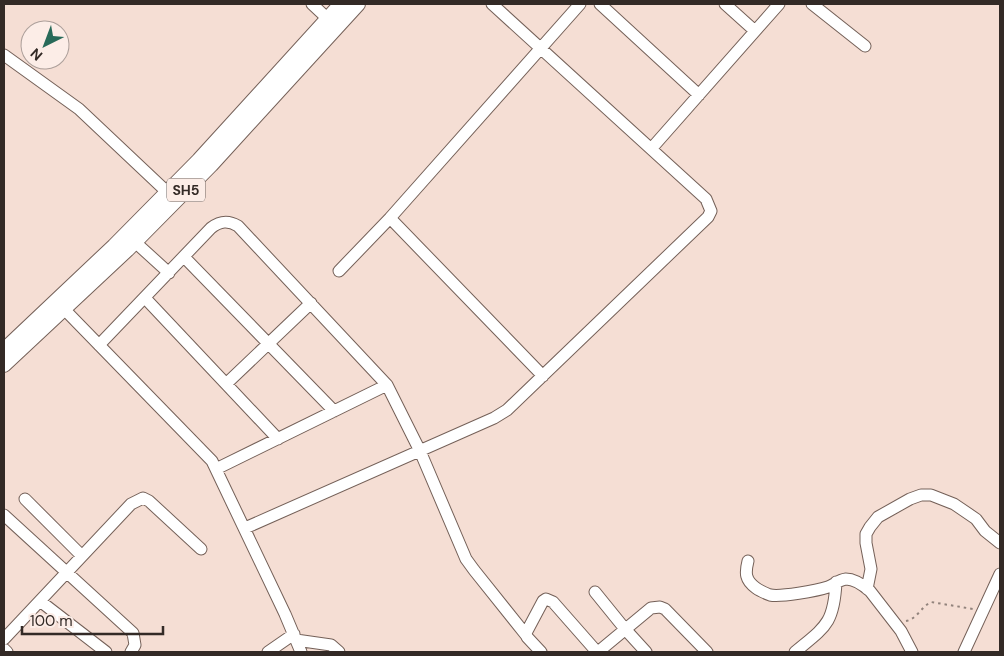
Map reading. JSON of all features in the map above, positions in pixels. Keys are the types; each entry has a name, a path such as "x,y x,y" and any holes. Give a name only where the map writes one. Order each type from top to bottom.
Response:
{"main road":[{"name":"SH5","path":"4,350 114,246 199,160 341,4"},
{"name":"SH5","path":"4,365 135,242 211,165 358,4"}],"street":[{"path":"312,4 328,19"},
{"path":"245,528 420,451 500,414 512,406 708,217 711,211 706,199 492,4"},
{"path":"339,272 390,218 580,4"},
{"path":"600,4 698,96"},
{"path":"725,4 755,31"},
{"path":"651,149 779,4"},
{"path":"812,4 865,46"},
{"path":"4,55 79,109 167,192"},
{"path":"390,218 543,376"},
{"path":"99,345 217,223 224,222 238,226 387,385 420,451 470,565 541,652"},
{"path":"135,242 168,273"},
{"path":"184,257 334,412"},
{"path":"144,298 278,439"},
{"path":"226,384 311,303"},
{"path":"64,309 205,454 216,469 301,652"},
{"path":"216,469 387,385"},
{"path":"867,589 871,568 866,534 870,527 878,517 921,495 931,495 954,504 976,519 988,534 1000,543"},
{"path":"4,639 132,504 143,498 149,501 201,548"},
{"path":"25,499 82,556"},
{"path":"4,515 134,633 135,645 131,652"},
{"path":"748,561 745,571 746,578 750,584 764,593 772,595 780,596 829,587 836,582 848,579 856,581 867,589 901,631 912,652"},
{"path":"964,652 1000,574"},
{"path":"794,652 821,631 827,623 835,605 836,582"},
{"path":"595,592 646,652"},
{"path":"526,635 543,601 550,599 597,652 651,608 660,607 665,609 703,651"},
{"path":"40,601 106,652"},
{"path":"268,652 295,637 331,645 339,652"},
{"path":"4,649 7,652"}],"path":[{"path":"893,621 909,620 932,602 983,611"}]}
